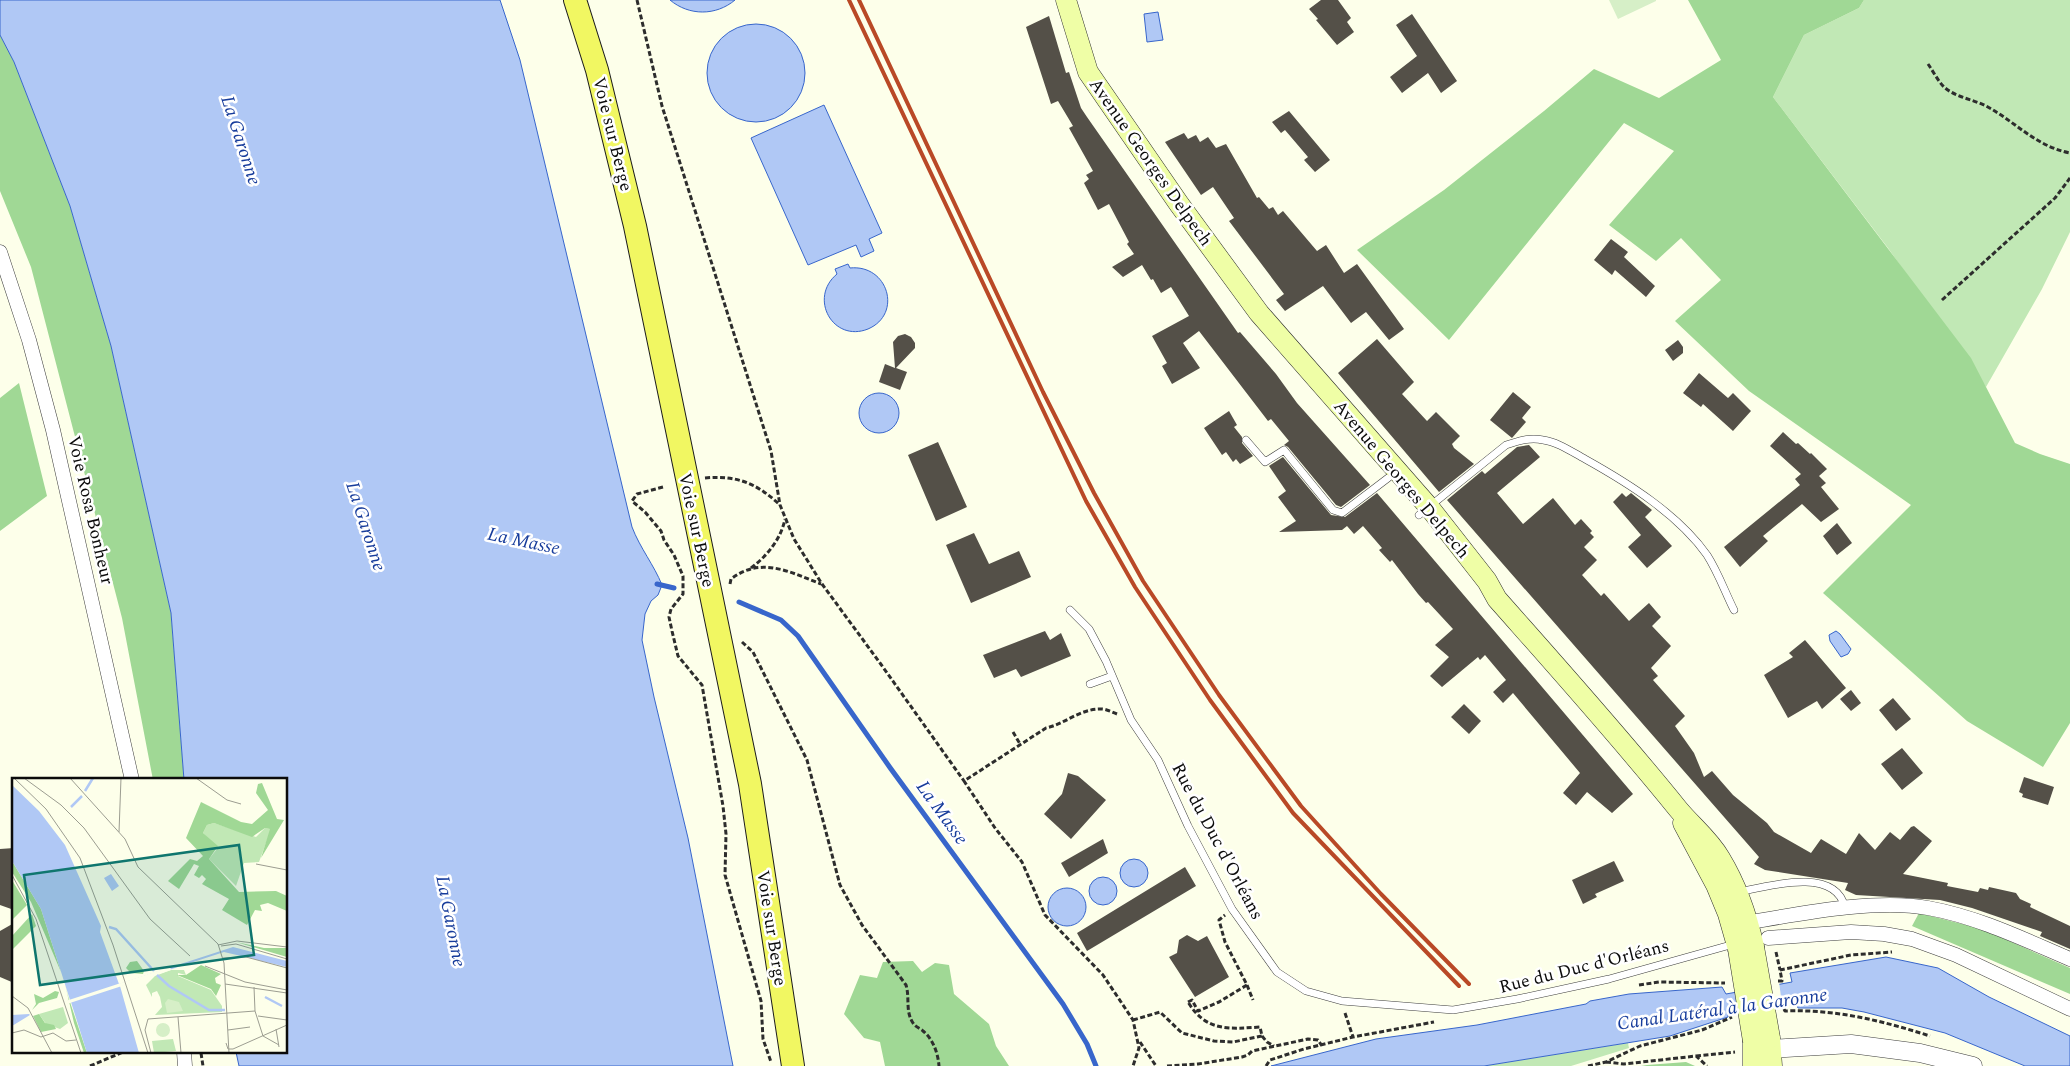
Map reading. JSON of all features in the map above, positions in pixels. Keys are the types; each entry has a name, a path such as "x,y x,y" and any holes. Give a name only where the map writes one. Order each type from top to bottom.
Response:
{"main road":[{"name":"Voie sur Berge","path":"576,0 597,70 636,226 750,784 793,1066"},
{"name":"Avenue Georges Delpech","path":"1066,0 1088,72 1259,313 1424,511 1487,581 1497,599 1619,736 1680,812 1720,857 1732,894 1750,938"},
{"path":"1088,72 1110,122 1179,220 1263,331 1388,478 1424,511"},
{"path":"1680,812 1684,828 1719,893 1731,921 1750,938 1766,1050"}],"street":[{"name":"Voie Rosa Bonheur","path":"0,252 29,340 54,430 132,778"},
{"path":"1689,838 1704,853 1732,894"},
{"path":"1750,938 1845,908 1874,906 1926,908 1985,923 2070,959"},
{"path":"1750,938 1851,932 1884,934 1912,939 1956,955 2070,1009"},
{"path":"1760,1066 1766,1050 1851,1044 1920,1053 1950,1063 1973,1066"}],"lane":[{"path":"1424,511 1506,445 1523,439 1542,439 1557,444 1622,479 1691,536 1714,567 1734,610"},
{"path":"1246,440 1265,462 1284,450 1333,510 1342,513 1388,478"},
{"name":"Rue du Duc d'Orléans","path":"1070,610 1089,629 1131,720 1158,760 1188,826 1232,909 1277,972 1306,990 1342,1001 1439,1010 1470,1008 1609,979 1750,938"},
{"path":"1090,684 1112,676"},
{"path":"1732,894 1784,882 1808,882 1833,889 1842,896 1845,908"}],"path":[{"path":"637,0 662,106 771,451 780,505 794,539 822,584 880,663 995,828 1022,862 1045,915 1079,953 1103,976 1133,1020 1139,1040 1156,1066"},
{"path":"1928,64 1944,86 1953,93 1987,107 2028,136 2058,151 2070,153"},
{"path":"1942,300 2055,198 2070,178"},
{"path":"705,478 722,476 738,478 768,494 780,505"},
{"path":"663,487 637,494 632,501 645,512 661,531 664,540 674,555 682,576 683,594 674,603 670,617 672,631 678,656 702,685 723,806 726,834 725,875 761,1000 763,1039 772,1066"},
{"path":"729,591 731,580 740,572 765,558 784,528 786,518"},
{"path":"750,568 768,567 786,571 822,584"},
{"path":"737,637 753,652 807,760 840,884 862,925 906,985 908,1011 914,1024 931,1040 939,1066"},
{"path":"964,782 1046,728 1080,713 1103,708 1131,720"},
{"path":"1014,732 1020,744"},
{"path":"1232,909 1218,920 1225,942 1253,1000"},
{"path":"1782,981 1780,970 1851,956 1901,951"},
{"path":"1631,986 1659,982 1700,982 1726,983 1729,987"},
{"path":"1247,985 1220,1002 1198,1011 1192,1000 1188,1002 1195,1013 1208,1024 1238,1028 1260,1027 1266,1042 1274,1046"},
{"path":"1785,1008 1785,1011 1848,1014 1933,1037"},
{"path":"1344,1011 1353,1037"},
{"path":"1133,1020 1160,1012 1182,1033 1214,1041 1233,1042 1262,1036"},
{"path":"1588,1066 1606,1062 1640,1046 1702,1030 1739,1014"},
{"path":"1166,1066 1198,1064 1242,1057 1252,1051 1308,1039 1318,1040 1323,1046 1278,1057 1270,1060 1266,1066"},
{"path":"1133,1066 1139,1048 1139,1040"},
{"path":"1606,1062 1624,1064 1766,1050"},
{"path":"90,1066 118,1054"},
{"path":"1696,1056 1707,1066"}],"green space":[{"path":"1609,0 1656,0 1656,1 1618,19"},
{"path":"1688,0 1864,0 1859,8 1804,35 1773,97 1971,358 2015,443 2070,464 2070,723 2043,767 1967,721 1823,593 1911,505 1749,391 1675,321 1721,280 1681,238 1656,261 1609,225 1674,151 1624,123 1449,340 1357,250 1444,190 1594,69 1659,98 1721,60"},
{"path":"1864,0 2070,0 2070,232 2042,289 1986,387 1888,248 1773,97 1804,35 1859,8"},
{"path":"0,35 14,62 70,206 111,346 171,613 184,778 153,778 122,618 31,267 0,191"},
{"path":"19,383 47,496 0,531 0,398"},
{"path":"1919,913 1982,929 2070,968 2070,994 1912,926"},
{"path":"913,961 922,972 935,963 949,965 954,994 989,1024 996,1046 1009,1066 885,1066 880,1042 864,1038 844,1014 860,975 877,978 883,962"},
{"path":"1628,1043 1629,1048 1571,1066 1484,1066"},
{"path":"1686,1062 1695,1066 1641,1066 1647,1065"}],"water":[{"name":"La Garonne","path":"0,0 500,0 520,60 632,527 662,585 658,595 651,601 645,614 642,640 688,838 733,1066 239,1066 236,1054 288,1054 288,778 184,778 171,613 111,346 70,206 14,62 0,35"},
{"path":"670,0 735,0 720,9 702,12 686,9"},
{"path":"1158,12 1163,40 1147,42 1144,14"},
{"path":"756,24 775,28 791,38 801,54 805,73 801,92 791,108 775,118 756,122 737,118 721,108 711,92 707,73 711,54 721,38 737,28"},
{"path":"824,105 882,233 869,239 874,251 861,257 856,245 808,265 751,138"},
{"path":"848,264 850,268 863,269 874,274 882,282 888,302 885,313 879,322 868,329 855,332 844,330 835,324 828,316 825,306 825,295 829,284 837,274 835,269"},
{"path":"879,393 893,399 899,413 893,427 879,433 865,427 859,413 865,399"},
{"path":"1836,631 1851,649 1848,654 1841,657 1830,641 1829,635"},
{"path":"1134,859 1144,863 1148,873 1144,883 1134,887 1124,883 1120,873 1124,863"},
{"path":"1103,877 1113,881 1117,891 1113,901 1103,905 1093,901 1089,891 1093,881"},
{"path":"1067,888 1080,894 1086,907 1080,920 1067,926 1054,920 1048,907 1054,894"},
{"name":"Canal Latéral à la Garonne","path":"1886,957 1938,968 1989,997 2070,1036 2070,1066 2025,1066 1945,1033 1842,1008 1798,1008 1795,1000 1728,1009 1728,1017 1670,1036 1484,1066 1271,1066 1376,1039 1477,1025 1629,994 1722,987 1726,994 1792,982 1790,973"}],"pier":[{"path":"1779,982 1782,1004 1740,1010 1737,989"}],"building":[{"path":"1321,0 1338,0 1351,18 1347,22 1354,32 1337,45 1309,9"},
{"path":"1412,14 1457,81 1441,93 1428,73 1402,93 1390,77 1417,56 1396,25"},
{"path":"1049,16 1066,73 1069,72 1081,108 1087,117 1238,333 1240,332 1276,374 1297,403 1370,485 1341,507 1336,505 1288,447 1284,445 1289,441 1271,419 1268,421 1199,331 1183,343 1200,368 1172,384 1162,366 1167,363 1152,336 1189,316 1171,287 1161,293 1142,265 1123,277 1112,267 1134,254 1127,244 1129,242 1109,204 1098,210 1084,183 1089,179 1086,175 1093,171 1069,128 1073,126 1058,101 1051,104 1026,27"},
{"path":"1289,111 1330,160 1315,172 1304,160 1308,157 1285,130 1281,133 1272,122"},
{"path":"1184,133 1188,139 1196,135 1200,142 1208,137 1216,148 1226,144 1257,198 1259,197 1269,209 1273,207 1278,215 1283,211 1317,251 1326,245 1344,273 1357,264 1404,329 1389,340 1366,312 1351,323 1323,286 1285,311 1276,300 1284,294 1229,221 1234,218 1213,187 1201,195 1165,142"},
{"path":"1611,239 1628,252 1624,257 1655,286 1646,297 1615,270 1612,275 1594,260"},
{"path":"905,334 911,337 915,343 915,348 896,368 907,372 900,390 879,382 885,364 895,368 893,342 898,336"},
{"path":"1377,339 1414,382 1402,394 1427,421 1436,412 1460,436 1452,444 1454,448 1474,464 1439,492 1338,373"},
{"path":"1678,340 1683,347 1683,353 1673,361 1665,350"},
{"path":"1699,373 1728,398 1733,393 1751,411 1733,431 1703,404 1701,407 1683,393"},
{"path":"1513,392 1531,407 1522,418 1526,422 1512,438 1490,420"},
{"path":"1229,411 1237,425 1234,427 1242,437 1242,443 1253,456 1240,464 1236,459 1233,462 1226,452 1222,455 1204,428"},
{"path":"1783,432 1796,444 1798,443 1811,453 1827,469 1819,476 1826,483 1821,487 1839,509 1821,522 1802,504 1763,536 1768,541 1740,567 1724,547 1800,485 1795,479 1801,474 1770,446"},
{"path":"938,442 967,507 936,521 908,455"},
{"path":"1529,445 1540,457 1497,493 1523,524 1553,498 1575,525 1581,519 1592,531 1590,533 1594,537 1584,547 1597,560 1582,575 1601,596 1604,593 1629,621 1649,603 1661,617 1652,626 1671,646 1651,668 1658,676 1653,680 1685,716 1675,726 1694,753 1704,777 1712,771 1733,795 1767,823 1774,832 1811,853 1821,839 1846,854 1859,833 1875,850 1890,832 1900,840 1914,826 1932,841 1903,874 1948,883 1947,886 1978,892 1980,888 1988,890 1989,887 2016,893 2020,899 2031,904 2030,907 2070,926 2070,949 2040,936 2042,932 1972,908 1940,900 1856,895 1845,890 1848,883 1765,870 1754,864 1759,857 1447,500 1482,471 1485,474 1517,447"},
{"path":"1283,457 1331,515 1345,517 1377,493 1633,794 1612,813 1587,792 1576,805 1563,793 1580,773 1513,693 1503,703 1493,692 1506,680 1485,655 1480,660 1478,657 1442,687 1430,676 1449,657 1435,645 1453,629 1418,594 1392,560 1390,562 1379,550 1382,548 1363,526 1354,534 1347,526 1342,530 1279,532 1296,521 1278,497 1286,491 1269,466"},
{"path":"1622,493 1626,497 1631,493 1652,510 1645,517 1672,546 1647,568 1628,547 1641,535 1613,502"},
{"path":"1837,523 1852,543 1837,555 1823,536"},
{"path":"974,533 989,564 1019,551 1031,577 971,603 946,545"},
{"path":"1045,631 1050,640 1061,633 1071,656 1021,677 1016,669 994,678 983,655"},
{"path":"1805,640 1846,688 1822,709 1817,701 1788,718 1764,675 1793,657 1789,653"},
{"path":"1851,690 1861,703 1851,711 1840,699"},
{"path":"1893,698 1911,719 1896,731 1879,710"},
{"path":"1464,704 1481,721 1469,734 1451,717"},
{"path":"1902,748 1923,773 1902,790 1881,764"},
{"path":"1068,773 1078,776 1106,800 1071,839 1044,814 1062,794"},
{"path":"2024,777 2054,787 2048,805 2022,797 2023,794 2019,792"},
{"path":"1103,839 1108,853 1069,877 1061,863"},
{"path":"12,848 12,909 0,905 0,849"},
{"path":"1614,861 1624,881 1595,894 1597,897 1583,904 1572,880"},
{"path":"1185,867 1196,886 1087,951 1077,933"},
{"path":"12,924 12,982 0,977 0,931"},
{"path":"1187,935 1198,941 1207,936 1229,977 1195,997 1169,957 1177,953 1179,940"}],"waterway":[{"name":"La Masse","path":"657,584 674,588"},
{"name":"La Masse","path":"739,602 781,620 798,636 891,769 1063,1004 1087,1044 1096,1066"}],"railway":[{"path":"849,0 1086,501 1135,587 1210,700 1293,813 1459,986"},
{"path":"859,0 1043,392 1094,493 1143,581 1219,695 1301,806 1381,894 1469,984"}]}
